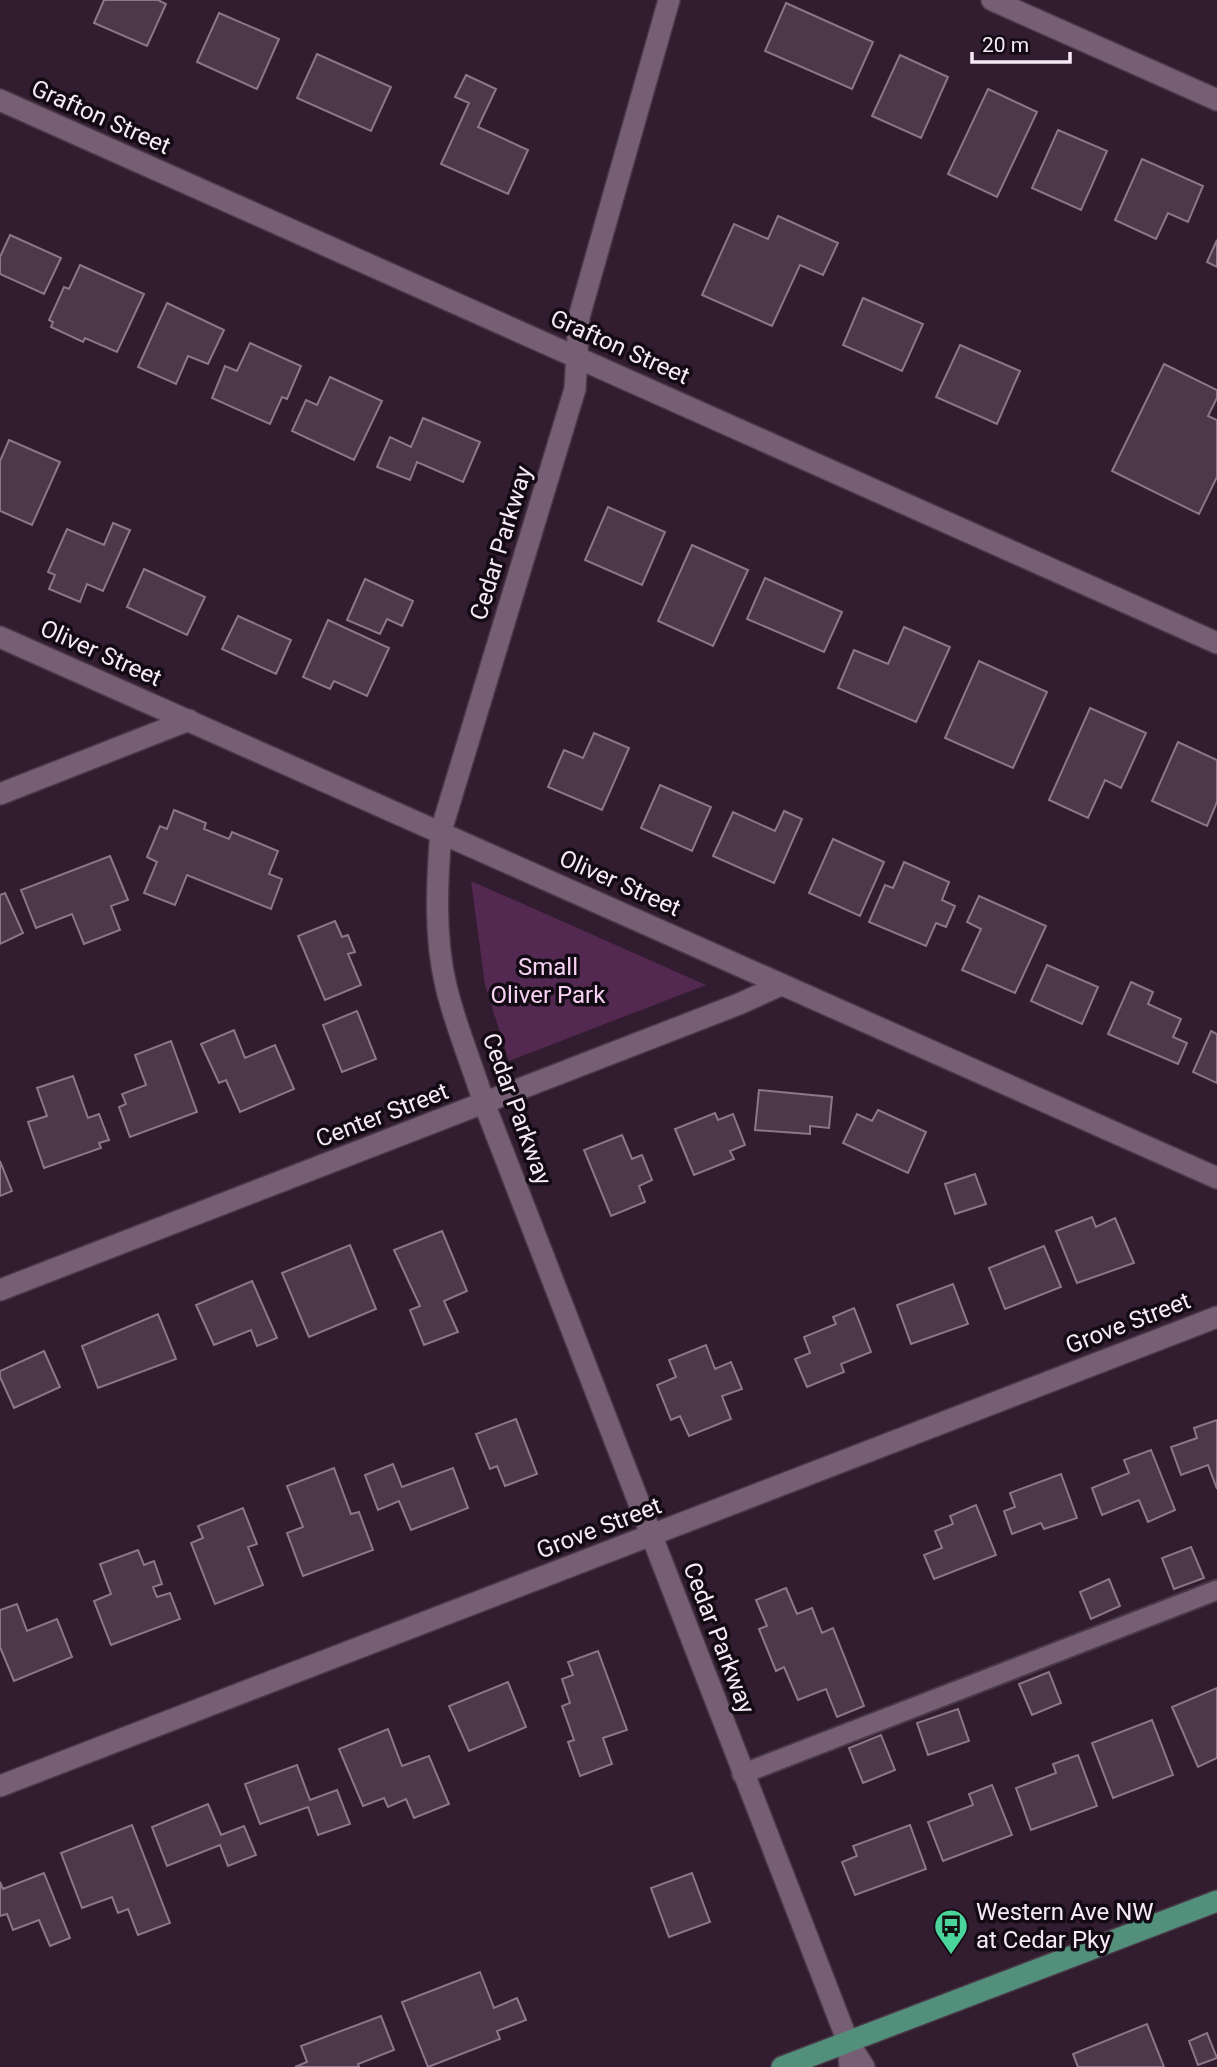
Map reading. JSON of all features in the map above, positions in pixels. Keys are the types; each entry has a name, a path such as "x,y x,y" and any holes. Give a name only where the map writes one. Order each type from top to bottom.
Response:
{"main road":[{"path":"782,2067 1217,1901"}],"street":[{"name":"Cedar Parkway","path":"668,0 579,317 575,389 441,831 438,900 441,961 446,988 484,1103 848,2042"},
{"path":"992,0 1217,100"},
{"name":"Grafton Street","path":"0,100 1217,643"},
{"name":"Oliver Street","path":"0,637 1217,1178"},
{"path":"0,794 189,720"},
{"name":"Center Street","path":"0,1290 739,1004 780,985"},
{"name":"Grove Street","path":"0,1786 1217,1317"},
{"path":"848,2042 850,2067"},
{"path":"848,2042 864,2067"}],"lane":[{"path":"742,1774 1217,1590"}],"green space":[{"name":"Small Oliver Park","path":"471,881 706,985 509,1061 485,985"}],"building":[{"path":"104,0 158,0 166,4 147,46 94,23"},
{"path":"786,3 873,42 852,89 765,51"},
{"path":"219,13 279,39 257,89 197,62"},
{"path":"317,54 391,87 371,131 297,98"},
{"path":"900,55 948,77 921,138 872,116"},
{"path":"466,75 496,89 478,127 528,150 508,194 441,164 469,103 455,97"},
{"path":"988,89 1037,112 997,197 948,174"},
{"path":"1058,130 1107,151 1081,210 1032,188"},
{"path":"1142,159 1203,186 1188,222 1168,213 1156,239 1115,220"},
{"path":"778,216 838,243 823,275 800,265 772,326 702,295 734,224 768,239"},
{"path":"10,235 61,258 44,294 0,274 0,257"},
{"path":"1217,240 1217,267 1207,262"},
{"path":"80,265 144,294 117,352 85,338 83,342 51,327 53,322 49,320 64,287 69,289"},
{"path":"863,298 923,324 902,371 843,345"},
{"path":"167,303 224,330 208,364 188,356 176,384 138,367"},
{"path":"250,343 301,366 287,399 282,397 270,424 212,398 225,366 237,371"},
{"path":"960,345 1020,371 997,424 936,397"},
{"path":"1164,364 1217,390 1217,398 1208,416 1217,420 1217,477 1199,514 1112,471"},
{"path":"330,377 382,401 354,460 292,431 306,400 317,405"},
{"path":"423,418 480,442 463,482 417,462 410,480 377,467 390,437 411,447"},
{"path":"9,440 60,462 32,525 0,511 0,461"},
{"path":"608,507 665,532 642,585 585,560"},
{"path":"113,523 130,530 103,591 87,584 80,602 49,589 55,575 48,572 67,529 104,545"},
{"path":"692,545 748,570 713,646 658,621"},
{"path":"144,569 205,597 187,635 127,607"},
{"path":"765,578 842,612 824,652 747,619"},
{"path":"365,579 413,601 402,626 387,619 380,634 347,620"},
{"path":"238,616 291,640 276,674 222,649"},
{"path":"328,620 389,648 367,696 334,681 330,689 303,677"},
{"path":"904,627 950,647 916,722 838,688 854,650 888,664"},
{"path":"979,661 1047,692 1013,768 945,738"},
{"path":"1090,708 1146,733 1121,788 1105,780 1088,818 1049,800"},
{"path":"594,733 629,748 602,810 548,787 564,750 583,758"},
{"path":"1178,742 1217,760 1217,802 1207,826 1152,801"},
{"path":"660,785 711,807 692,851 641,828"},
{"path":"174,810 206,823 204,829 229,839 232,832 278,851 269,874 282,879 271,909 187,875 175,905 144,893 157,862 147,857 160,826 167,829"},
{"path":"784,811 802,819 774,883 713,856 733,812 775,831"},
{"path":"833,839 884,862 860,916 809,893"},
{"path":"110,856 128,900 111,906 120,930 84,944 72,914 36,928 21,890"},
{"path":"904,862 949,882 942,900 955,906 946,927 936,923 926,946 869,922 885,885 893,888"},
{"path":"5,893 23,933 0,944 0,895"},
{"path":"979,896 1046,926 1015,993 962,970 981,929 967,922"},
{"path":"335,921 342,937 348,935 355,952 348,954 361,985 325,1000 298,936"},
{"path":"1047,965 1098,987 1082,1024 1031,1001"},
{"path":"1131,982 1153,992 1148,1004 1181,1019 1173,1037 1187,1043 1178,1064 1108,1034"},
{"path":"357,1011 376,1059 342,1072 323,1025"},
{"path":"234,1030 245,1058 275,1045 294,1089 240,1112 226,1080 219,1083 201,1044"},
{"path":"1211,1031 1217,1034 1217,1083 1193,1072"},
{"path":"171,1041 197,1112 130,1137 119,1107 126,1104 122,1094 146,1085 135,1055"},
{"path":"73,1076 88,1118 99,1114 109,1140 99,1143 101,1148 44,1168 28,1122 47,1116 37,1088"},
{"path":"759,1090 832,1097 829,1128 810,1126 810,1134 755,1130"},
{"path":"878,1110 926,1132 908,1173 843,1143 857,1114 872,1121"},
{"path":"715,1113 718,1120 733,1114 745,1145 730,1151 734,1159 694,1175 675,1129"},
{"path":"622,1135 632,1159 642,1155 652,1180 639,1186 645,1202 611,1216 584,1150"},
{"path":"0,1161 12,1191 0,1196"},
{"path":"975,1174 986,1204 955,1214 945,1184"},
{"path":"1092,1217 1096,1227 1115,1218 1134,1263 1077,1283 1056,1231"},
{"path":"442,1231 467,1291 444,1301 458,1332 424,1345 410,1310 420,1306 394,1250"},
{"path":"350,1245 376,1309 309,1337 282,1273"},
{"path":"1044,1246 1061,1287 1005,1309 989,1268"},
{"path":"252,1281 277,1338 257,1346 251,1330 214,1345 196,1305"},
{"path":"953,1284 968,1324 911,1344 897,1305"},
{"path":"854,1308 871,1352 841,1364 844,1372 807,1387 795,1359 810,1353 804,1337 836,1324 833,1317"},
{"path":"158,1314 176,1359 98,1388 82,1346"},
{"path":"706,1345 715,1369 731,1362 742,1389 722,1396 731,1419 689,1436 680,1416 671,1420 657,1385 676,1377 669,1360"},
{"path":"44,1351 60,1387 14,1408 0,1377 0,1371"},
{"path":"516,1419 537,1474 505,1486 497,1466 490,1469 476,1434"},
{"path":"1217,1420 1217,1489 1208,1465 1181,1475 1171,1447 1197,1438 1194,1428"},
{"path":"1151,1450 1175,1510 1148,1522 1139,1500 1102,1515 1092,1488 1129,1473 1124,1460"},
{"path":"393,1464 402,1487 453,1468 468,1508 411,1530 399,1501 378,1510 365,1475"},
{"path":"334,1468 351,1514 359,1512 373,1550 303,1576 287,1533 303,1527 287,1486"},
{"path":"1061,1474 1077,1518 1044,1529 1041,1523 1012,1534 1004,1511 1015,1507 1010,1493"},
{"path":"976,1505 996,1555 934,1579 924,1555 942,1548 935,1531 953,1524 950,1516"},
{"path":"243,1508 257,1544 248,1547 263,1585 215,1604 191,1543 203,1538 198,1526"},
{"path":"1191,1547 1204,1578 1174,1589 1162,1558"},
{"path":"138,1550 144,1565 154,1561 162,1584 153,1587 157,1597 170,1593 180,1619 111,1645 94,1601 111,1594 100,1564"},
{"path":"1109,1579 1120,1606 1091,1619 1080,1592"},
{"path":"786,1588 797,1614 812,1608 822,1633 833,1628 864,1706 837,1717 826,1689 798,1700 784,1667 776,1671 759,1629 767,1626 756,1600"},
{"path":"17,1604 27,1631 57,1619 72,1657 14,1681 0,1647 0,1610"},
{"path":"598,1651 627,1730 603,1738 612,1764 580,1776 568,1742 574,1740 562,1706 570,1703 562,1679 573,1675 568,1662"},
{"path":"1049,1672 1061,1703 1032,1715 1019,1684"},
{"path":"508,1682 526,1727 469,1751 449,1706"},
{"path":"1217,1688 1217,1758 1198,1767 1172,1707"},
{"path":"958,1709 969,1741 928,1755 917,1723"},
{"path":"1152,1720 1173,1775 1113,1798 1092,1743"},
{"path":"388,1729 402,1766 429,1756 449,1804 414,1818 406,1799 388,1807 384,1798 363,1806 339,1749"},
{"path":"881,1735 895,1770 863,1783 849,1748"},
{"path":"1078,1755 1097,1806 1031,1830 1016,1788 1056,1773 1053,1764"},
{"path":"297,1765 310,1800 337,1790 350,1824 318,1835 308,1807 260,1824 245,1784"},
{"path":"992,1785 1012,1835 943,1861 928,1822 973,1805 969,1794"},
{"path":"208,1804 221,1835 244,1826 256,1855 228,1866 220,1845 167,1866 152,1827"},
{"path":"132,1825 170,1923 138,1935 128,1909 118,1913 112,1897 82,1908 61,1853"},
{"path":"910,1825 926,1869 855,1895 842,1862 857,1856 853,1846"},
{"path":"44,1873 70,1938 50,1946 39,1920 13,1930 7,1914 0,1916 0,1882 3,1889"},
{"path":"692,1873 710,1922 669,1937 651,1888"},
{"path":"480,1972 494,2008 517,1998 526,2020 497,2031 500,2039 428,2067 402,2002"},
{"path":"381,2016 394,2050 358,2064 359,2067 295,2067 307,2062 301,2046"},
{"path":"1147,2024 1164,2067 1078,2067 1073,2054"},
{"path":"1207,2033 1217,2058 1198,2065 1189,2041"}],"place":[{"name":"Western Ave NW at Cedar Pky","path":"951,1956"}]}
